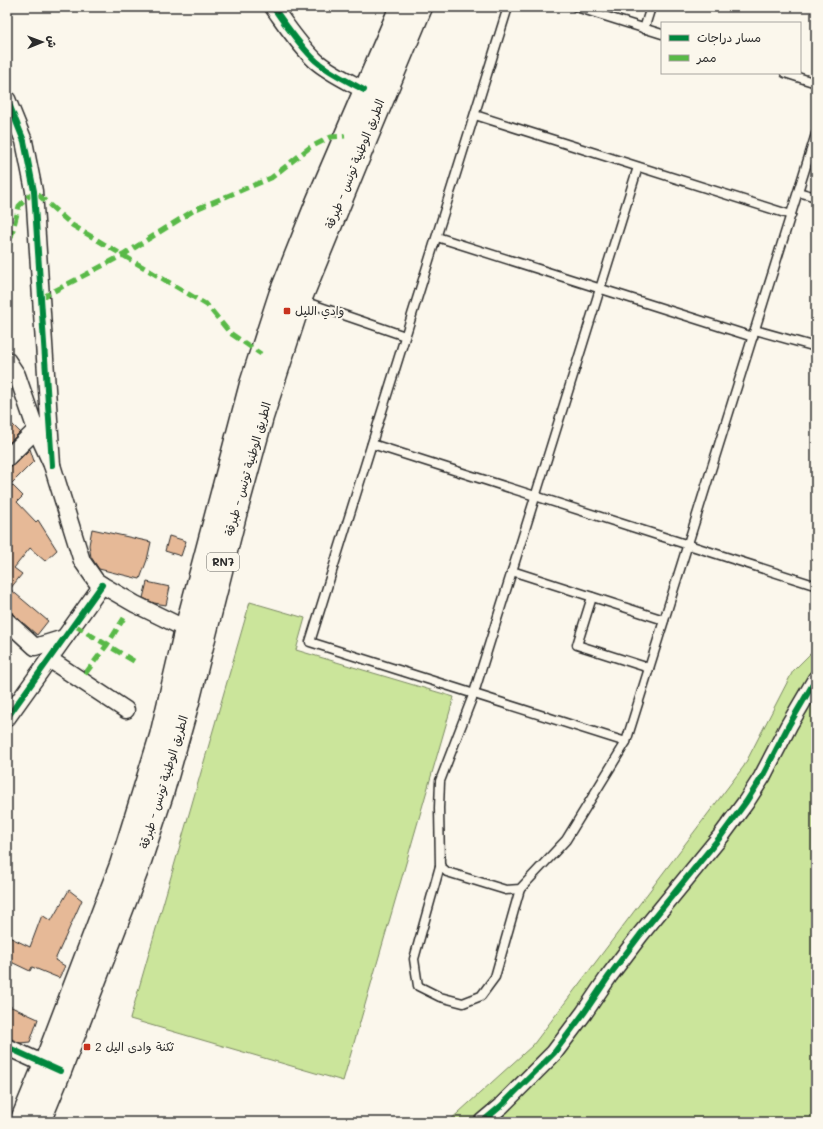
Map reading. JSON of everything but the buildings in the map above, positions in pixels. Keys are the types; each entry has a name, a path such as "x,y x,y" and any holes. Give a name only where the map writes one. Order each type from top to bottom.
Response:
{"main road":[{"name":"الطريق الوطنية تونس - طبرقة","path":"21,1122 52,1068 137,870 162,794 188,702 235,515 256,439 290,298 364,90 401,7"},
{"name":"الطريق الوطنية تونس - طبرقة","path":"39,1122 52,1068 121,865 161,736 186,629 251,384 373,120 421,7"}],"street":[{"path":"273,7 302,46 317,61 330,71 364,90"},
{"path":"7,99 24,141 34,191 52,465"},
{"path":"8,363 17,375 36,430 52,465 82,561 96,581 102,585 135,604 186,629"},
{"path":"7,458 36,430"},
{"path":"7,718 102,585"},
{"path":"7,621 35,647 64,638"},
{"path":"49,659 126,710"},
{"path":"482,1122 501,1106 554,1054 640,935 726,830 762,777 789,725 816,679"},
{"path":"7,1047 52,1068"}],"lane":[{"path":"508,7 310,642 626,742"},
{"path":"576,7 661,34"},
{"path":"644,29 651,7"},
{"path":"788,74 816,83"},
{"path":"474,115 791,215"},
{"path":"638,167 474,693 440,781 440,866 414,959 418,986 446,998 463,1003 481,996 495,977 520,889 566,840 626,742 816,134"},
{"path":"798,192 816,198"},
{"path":"436,237 600,289 754,333 816,347"},
{"path":"290,298 405,336"},
{"path":"372,444 814,585 816,584"},
{"path":"512,571 664,620"},
{"path":"592,597 577,645 649,668"},
{"path":"440,866 447,872 506,890 520,889"}],"green space":[{"path":"250,602 305,618 296,650 454,697 343,1081 130,1019"},
{"path":"816,648 816,1122 448,1122 533,1045 744,766 793,671"}],"marked path":[{"path":"41,298 123,255 196,209 271,178 309,148 331,137 345,136"},
{"path":"7,253 19,206 34,191 72,225 207,305 230,333 261,354"},
{"path":"85,674 107,645 124,618"},
{"path":"74,625 137,663"}],"cycle path":[{"path":"273,7 298,42 316,61 333,73 364,90"},
{"path":"7,99 24,141 34,191 52,465"},
{"path":"7,718 102,585"},
{"path":"482,1122 501,1106 554,1053 640,935 721,836 762,777 789,725 816,679"},
{"path":"7,1047 60,1071"}],"place":[{"name":"وادي الليل","path":"287,311"},
{"name":"ثكنة وادى اليل 2","path":"87,1047"}]}
